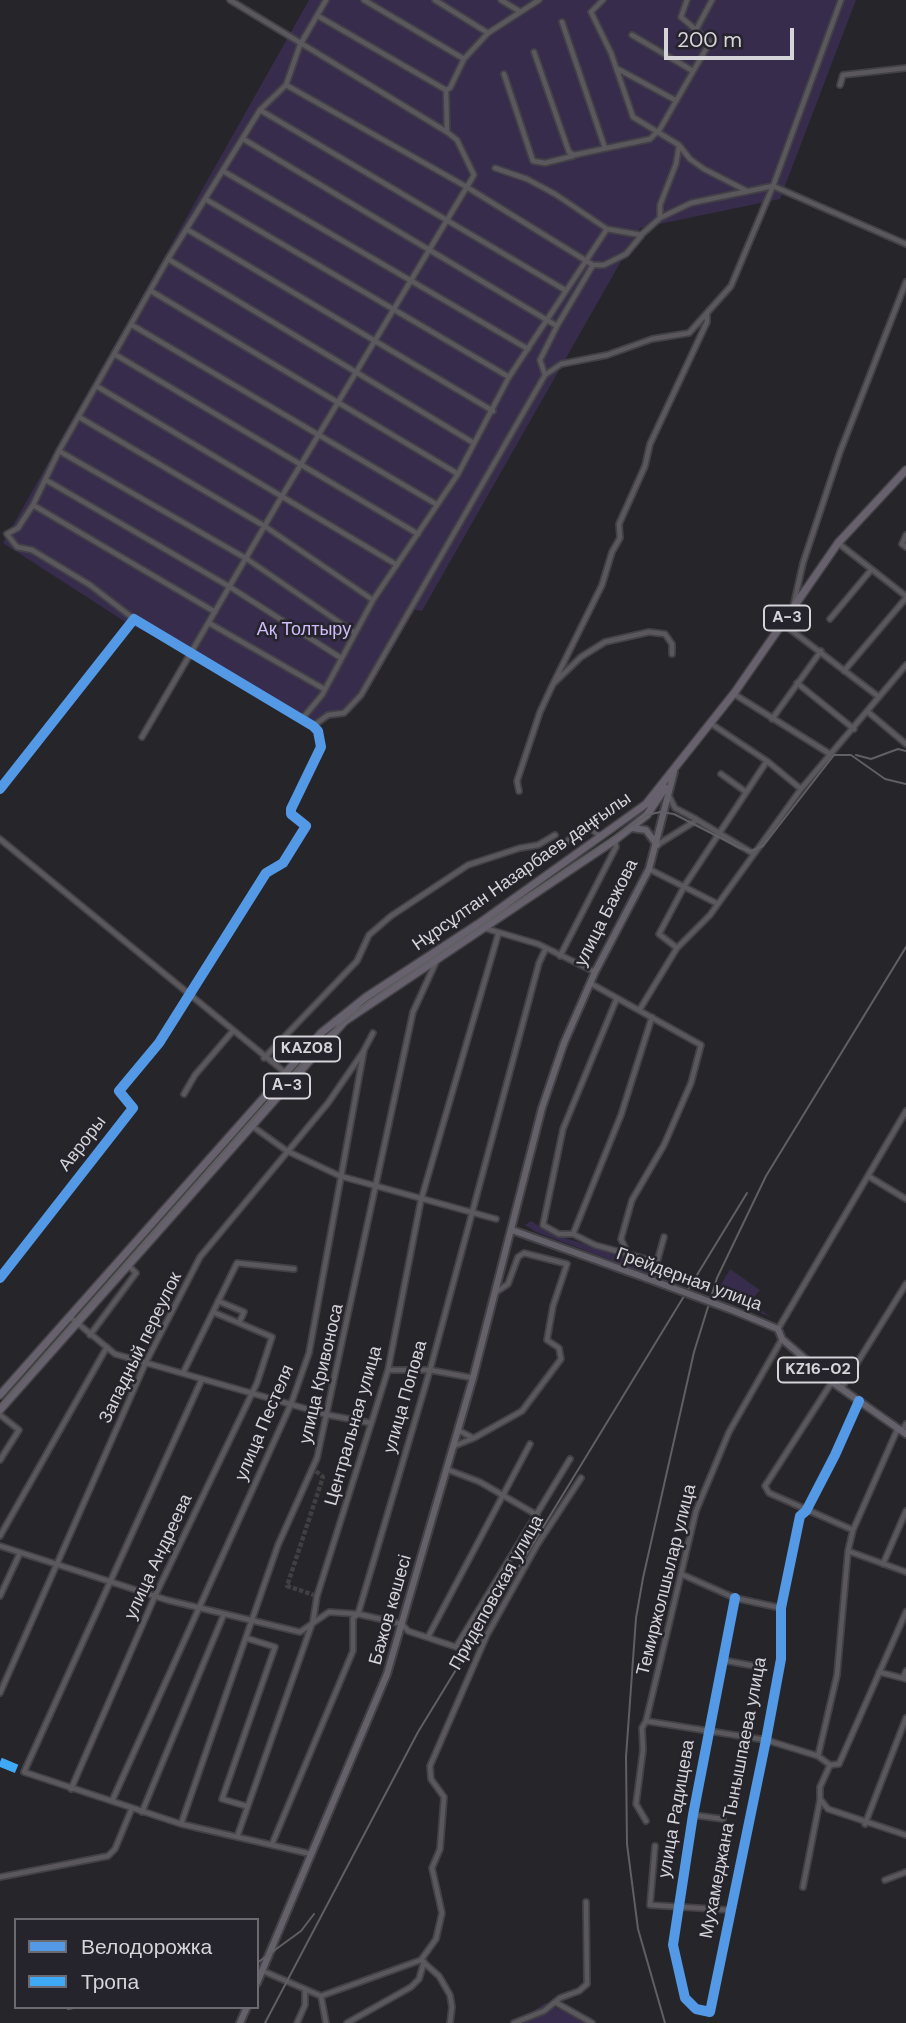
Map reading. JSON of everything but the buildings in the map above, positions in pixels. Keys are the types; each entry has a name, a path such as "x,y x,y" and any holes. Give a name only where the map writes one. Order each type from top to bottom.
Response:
{"highway":[{"name":"улица Бажова","path":"674,772 734,693 838,543 906,470"},
{"name":"Нұрсұлтан Назарбаев даңғылы","path":"0,1395 285,1074 341,1015 435,956 486,929 615,840 647,815 674,772"},
{"name":"Нұрсұлтан Назарбаев даңғылы","path":"0,1412 127,1264 345,1021 602,838 646,804 674,772"}],"main road":[{"name":"улица Бажова","path":"512,1230 542,1108 564,1043 595,972 649,869 674,772"},
{"path":"630,828 646,830 657,845"},
{"name":"Грейдерная улица","path":"512,1230 778,1329 782,1339 832,1382 902,1431"},
{"name":"Бажов көшесі","path":"259,1978 387,1674 473,1378 512,1230"}],"street":[{"path":"142,737 465,186 474,175 457,141 447,132 230,0"},
{"path":"188,994 266,873 283,863 306,826 291,814 291,809 321,747 318,731 134,619 90,585 32,550 16,547 7,534 18,528 33,505 59,451 98,387 168,259 207,200 260,110 286,85 300,45 326,0"},
{"path":"364,0 464,59"},
{"path":"435,0 488,33"},
{"path":"501,0 519,11"},
{"path":"446,90 450,88 464,59 488,33 539,0"},
{"path":"603,0 591,12 616,68 633,117 679,145 690,159 704,169 748,191"},
{"path":"504,74 533,162 545,163 650,139 658,133 710,42 681,18 687,0"},
{"path":"696,30 712,0"},
{"path":"313,726 328,715 344,713 361,695 545,375 561,364 607,355 652,339 689,333 731,286 773,186 841,0"},
{"path":"318,16 446,90"},
{"path":"562,22 605,148"},
{"path":"632,35 693,71"},
{"path":"534,52 569,152 573,155"},
{"path":"616,68 675,100"},
{"path":"840,85 843,75 906,68"},
{"path":"286,85 465,186 593,265 604,265 626,254 660,218 691,203 773,186 906,244"},
{"path":"446,90 447,132"},
{"path":"260,110 565,289"},
{"path":"244,140 557,326"},
{"path":"660,218 660,205 676,164 679,145"},
{"path":"495,168 527,178 607,229 641,236"},
{"path":"223,172 412,279 528,349"},
{"path":"207,200 392,312 509,377"},
{"path":"302,719 324,690 373,600 458,474 472,442 493,411 509,377 607,229"},
{"path":"188,230 493,411"},
{"path":"168,259 472,442"},
{"path":"545,375 540,360 593,265"},
{"path":"792,611 803,564 840,452 906,282"},
{"path":"151,290 458,474"},
{"path":"519,791 517,781 526,748 553,684 602,585 612,552 620,538 619,524 645,466 649,444 707,322 707,313"},
{"path":"132,325 436,504"},
{"path":"116,355 418,534"},
{"path":"98,387 397,565"},
{"path":"79,417 266,527 373,600"},
{"path":"59,451 247,559 355,633"},
{"path":"46,480 230,587 341,658"},
{"path":"33,505 215,612"},
{"path":"906,536 902,544 906,547"},
{"path":"838,543 906,597 844,671"},
{"path":"830,620 871,569"},
{"path":"0,789 134,619"},
{"path":"209,623 324,690"},
{"path":"783,624 879,697"},
{"path":"553,684 593,647 623,637 659,632 669,639 672,654"},
{"path":"772,719 821,651"},
{"path":"640,1009 677,948 718,904 802,789 906,665"},
{"path":"797,683 854,729"},
{"path":"734,693 830,754"},
{"path":"868,712 906,744"},
{"path":"710,723 767,761 802,789"},
{"path":"677,948 659,934 718,832 767,761"},
{"path":"721,774 746,792"},
{"path":"669,796 675,807 754,854"},
{"path":"657,845 696,820"},
{"path":"565,843 587,825 602,838"},
{"path":"264,1058 357,961 369,935 391,916 468,865 538,845 555,835"},
{"path":"0,839 232,1032 293,1079"},
{"path":"560,956 616,846 615,840"},
{"path":"649,869 718,904"},
{"path":"478,924 498,935 519,938 546,948 595,972"},
{"name":"Центральная улица","path":"237,1837 313,1621 317,1597 388,1370 421,1200 498,935"},
{"name":"улица Попова","path":"272,1844 353,1651 353,1618 358,1614 430,1370 470,1213 539,963 546,948"},
{"name":"улица Кривоноса","path":"181,1824 278,1545 317,1458 413,1012 435,956"},
{"path":"590,983 701,1045 691,1083 669,1133 632,1200 621,1239 628,1254"},
{"name":"Авроры","path":"0,1278 133,1108 119,1091 159,1043 188,994"},
{"path":"617,998 563,1129 542,1222 547,1230 559,1234 573,1234 578,1239 657,1262 664,1237"},
{"path":"573,1234 621,1115 652,1017"},
{"path":"184,1094 195,1075 232,1032"},
{"name":"улица Пестеля","path":"112,1801 291,1404 309,1353 364,1050 373,1032"},
{"name":"Западный переулок","path":"0,1693 146,1362 200,1257 328,1103 364,1050"},
{"path":"778,1329 906,1111"},
{"path":"252,1126 286,1151 340,1176 496,1219"},
{"path":"868,1176 905,1196"},
{"path":"453,1446 465,1438 474,1438 530,1403 561,1359 559,1348 547,1340 553,1306 567,1264 524,1253 518,1257 508,1284 495,1293"},
{"path":"183,1373 237,1263 294,1269"},
{"path":"90,1335 136,1273 127,1264"},
{"path":"841,1389 905,1288"},
{"path":"213,1312 239,1323 244,1312 218,1301"},
{"path":"70,1317 115,1354 328,1415 371,1423"},
{"name":"улица Андреева","path":"71,1789 155,1596 250,1392 257,1383 272,1337 239,1323"},
{"name":"Темиржолшылар улица","path":"646,1821 636,1804 643,1750 642,1728 708,1476 729,1432 782,1339"},
{"path":"0,1536 107,1347"},
{"path":"388,1370 430,1370 473,1378"},
{"path":"202,1379 24,1772 181,1824 311,1854"},
{"path":"832,1382 765,1486 769,1493 853,1530"},
{"name":"Мухамеджана Тынышпаева улица","path":"710,2012 781,1659 781,1608 800,1516 806,1511 859,1401"},
{"path":"0,1412 19,1430 0,1460"},
{"path":"818,1756 837,1675 848,1551 853,1530 906,1424"},
{"path":"458,1430 465,1438"},
{"path":"428,1637 530,1444"},
{"path":"0,1546 109,1583 300,1632 329,1612 358,1614 402,1624 408,1631 456,1647 570,1459"},
{"path":"446,1469 471,1478 537,1515"},
{"name":"Придеповская улица","path":"347,2023 411,1987 419,1979 422,1961 436,1939 442,1919 432,1868 440,1849 444,1797 431,1779 430,1766 486,1635 537,1545 581,1478"},
{"path":"883,1564 906,1511"},
{"path":"848,1551 906,1572"},
{"path":"0,1596 20,1553"},
{"path":"681,1574 735,1598 781,1608"},
{"name":"улица Радищева","path":"710,2012 696,2010 685,1998 673,1945 693,1815 735,1598"},
{"path":"646,1721 710,1729 766,1740 818,1756 830,1765 839,1764 906,1612"},
{"path":"142,1812 224,1614"},
{"path":"246,1638 275,1647 222,1799 246,1806"},
{"path":"722,1660 760,1667"},
{"path":"879,1672 904,1679 906,1671"},
{"path":"865,1824 906,1718"},
{"path":"803,1887 820,1787 830,1765"},
{"path":"820,1799 828,1809 865,1824 906,1835"},
{"path":"0,1877 108,1856 115,1849 132,1808"},
{"path":"693,1815 723,1819"},
{"path":"654,1846 650,1905 730,1910"},
{"path":"886,1880 906,1872"},
{"path":"514,2023 544,2011 587,1984 586,1902"},
{"path":"262,1971 305,1992 321,1996 422,1961 439,1976 450,1995 450,2023"},
{"path":"297,2023 305,2005 305,1992"},
{"path":"321,1996 326,2023"},
{"path":"555,2002 592,2023"}],"green space":[{"name":"Ақ Толтыру","path":"309,0 856,0 780,199 640,228 422,611 411,609 361,695 344,713 328,715 313,726 191,654 127,623 3,543"},
{"path":"531,1221 555,1235 662,1268 657,1277 536,1232 525,1225"},
{"path":"730,1269 760,1290 750,1302 771,1317 715,1295"},
{"path":"545,2003 588,2022 588,2023 516,2023"}],"tunnel":[{"path":"311,1467 323,1477 287,1586 317,1596"}],"tram line":[{"path":"856,755 871,759 898,749 906,751"},
{"path":"0,1405 324,1038 369,1001 647,815 660,812 674,814 751,851 763,846 834,755 851,755 885,779 906,784"}],"railway":[{"path":"665,2023 638,1929 627,1844 626,1757 636,1618 643,1578 694,1352 717,1278 766,1176 906,947"},
{"path":"265,2023 418,1732 747,1193"},
{"path":"259,1962 301,1931 314,1914"}],"marked path":[{"path":"0,1762 24,1772"}],"cycle path":[{"path":"0,789 134,619 313,726 318,731 321,747 291,809 291,814 306,826 283,863 266,873 159,1043 119,1091 133,1108 0,1278"},
{"path":"735,1598 693,1815 673,1945 685,1998 696,2009 710,2012 781,1659 781,1608 800,1516 806,1511 835,1455 859,1401"}]}
